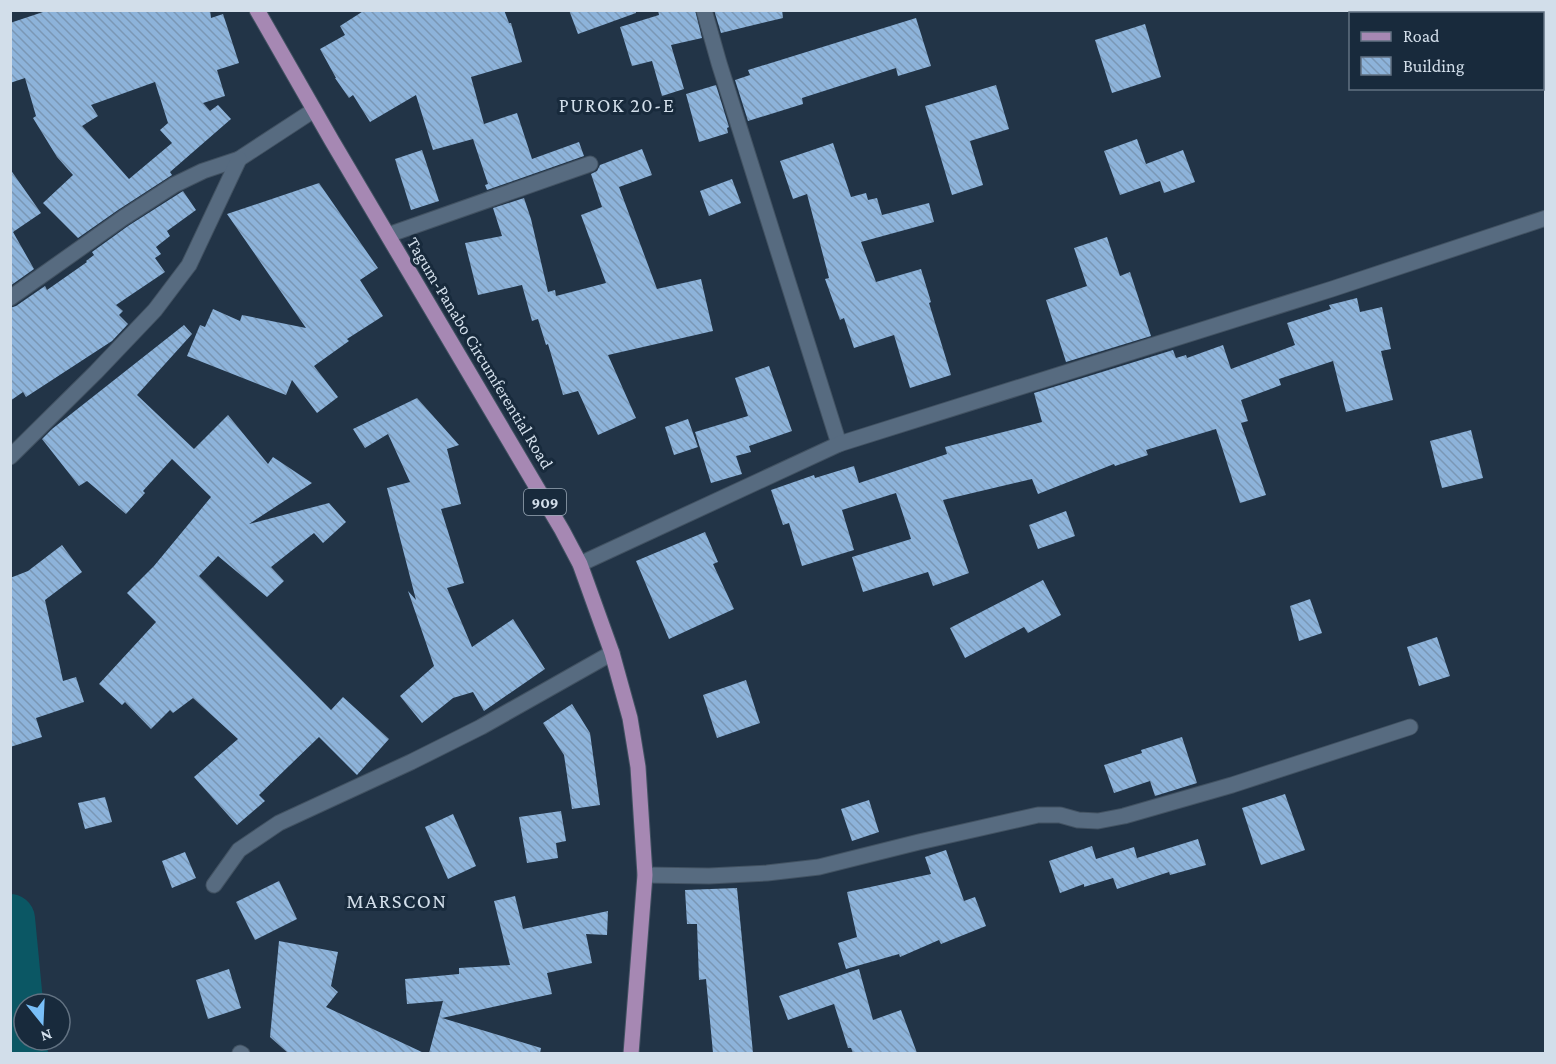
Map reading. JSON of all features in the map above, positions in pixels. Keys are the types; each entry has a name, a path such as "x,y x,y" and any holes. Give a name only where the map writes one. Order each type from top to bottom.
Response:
{"main road":[{"name":"Tagum-Panabo Circumferential Road","path":"257,10 562,531 580,564 612,653 630,717 638,767 645,875 631,1053"}],"street":[{"path":"704,10 839,444"},
{"path":"10,298 174,185 203,171 239,159 314,110"},
{"path":"10,457 155,310 189,265 239,159"},
{"path":"388,235 590,164"},
{"path":"580,564 839,444 1321,293 1545,218"},
{"path":"214,885 239,850 279,823 481,727 612,653"},
{"path":"645,875 709,876 819,867 1038,815 1060,815 1078,820 1098,821 1124,816 1232,785 1410,727"}],"building":[{"path":"49,10 210,10 211,18 223,14 239,63 217,70 225,96 203,103 210,111 218,105 231,119 170,172 172,175 78,238 43,203 73,175 57,157 33,118 36,116 25,78 10,83 10,23","holes":["155,82 168,123 160,130 172,143 129,179 82,126 98,116 91,105"]},
{"path":"365,10 504,10 511,23 522,62 471,77 484,124 517,113 532,159 579,142 584,156 487,190 485,185 488,184 473,139 433,150 416,95 370,122 353,95 349,98 335,78 320,49 345,35 340,26"},
{"path":"569,10 635,10 636,13 578,34"},
{"path":"658,10 695,10 702,38 671,45 684,89 662,96 652,61 632,66 620,27 659,15"},
{"path":"714,10 782,10 783,18 721,33"},
{"path":"916,18 931,66 898,76 896,68 802,98 803,104 748,121 735,80 750,75 748,70"},
{"path":"1145,24 1161,77 1112,93 1095,40"},
{"path":"716,85 729,127 727,128 728,133 699,142 686,94"},
{"path":"996,85 1009,129 970,141 983,185 952,195 925,106"},
{"path":"1137,139 1146,164 1183,150 1195,182 1164,193 1160,181 1120,195 1104,151"},
{"path":"833,143 851,197 866,193 868,200 877,198 882,215 929,203 934,222 861,242 876,282 921,269 951,375 910,388 894,335 854,348 844,318 840,320 825,279 829,278 807,194 793,199 780,161"},
{"path":"642,149 652,175 619,187 657,289 701,279 713,331 608,355 636,418 598,435 578,391 563,395 548,344 546,345 538,319 532,321 522,285 478,295 465,243 502,236 493,208 524,198 548,292 555,290 556,296 606,283 581,215 602,207 591,174 597,171 600,165"},
{"path":"422,150 439,201 411,210 395,159"},
{"path":"10,169 41,213 13,232 34,269 10,286"},
{"path":"732,179 741,203 709,216 700,191"},
{"path":"319,183 378,268 360,280 383,316 347,339 349,341 314,366 338,397 317,413 292,380 286,395 187,356 200,325 205,327 213,309 240,321 242,315 306,328 227,214"},
{"path":"183,191 196,210 167,231 170,236 156,247 161,254 155,258 165,272 116,305 123,311 119,315 128,324 112,341 26,397 23,392 10,401 10,308 45,286 47,290 87,262 94,255 92,252"},
{"path":"1107,237 1120,276 1130,272 1151,336 1066,362 1046,300 1087,286 1074,248"},
{"path":"1357,298 1360,312 1382,307 1391,349 1381,351 1393,400 1346,412 1333,361 1279,379 1281,385 1241,400 1248,421 1241,423 1266,495 1240,503 1216,429 1146,450 1148,455 1115,466 1114,464 1038,494 1032,479 943,500 969,573 933,586 928,572 863,592 852,557 911,539 896,493 842,510 854,550 802,566 789,523 783,525 771,490 814,475 815,478 854,466 859,483 947,454 945,447 1042,422 1034,393 1173,350 1176,358 1186,355 1187,358 1223,345 1231,369 1295,345 1287,323 1331,309 1329,305"},
{"path":"184,325 192,334 137,395 194,449 228,415 268,464 273,457 312,483 249,524 329,503 346,522 323,543 314,533 271,567 284,581 267,597 218,556 199,576 331,710 343,697 389,739 357,775 319,737 259,795 265,801 237,825 194,777 238,739 193,698 173,713 170,710 151,729 125,702 122,705 99,684 156,622 127,593 154,566 211,497 172,459 126,514 87,481 79,486 42,439"},
{"path":"769,366 792,431 749,446 751,452 736,456 742,474 711,483 695,432 748,416 735,378"},
{"path":"417,398 459,445 447,449 461,504 441,509 464,583 447,588 472,647 513,619 545,669 484,711 473,692 453,698 422,723 400,696 434,666 408,591 416,600 387,488 410,482 388,434 365,448 353,429"},
{"path":"688,419 698,447 674,455 665,427"},
{"path":"1471,430 1483,478 1442,488 1430,441"},
{"path":"1066,511 1075,536 1038,549 1029,525"},
{"path":"705,532 718,562 713,564 734,609 669,639 636,561"},
{"path":"62,545 82,572 45,600 63,681 76,677 84,702 36,718 42,737 10,747 10,578 28,571"},
{"path":"1043,580 1061,615 1028,633 1024,627 965,658 950,628"},
{"path":"1310,599 1322,633 1299,641 1290,606"},
{"path":"1437,637 1450,676 1419,686 1407,647"},
{"path":"746,680 760,723 717,738 703,695"},
{"path":"572,704 590,733 600,805 572,809 564,755 543,723"},
{"path":"1182,737 1197,783 1155,796 1150,781 1114,793 1104,765"},
{"path":"1285,794 1305,850 1261,865 1242,808"},
{"path":"105,797 112,822 85,829 78,803"},
{"path":"869,800 879,832 852,841 841,809"},
{"path":"561,811 566,841 556,843 558,858 527,863 519,817"},
{"path":"453,814 476,866 448,879 425,827"},
{"path":"1198,839 1206,865 1170,875 1169,872 1117,889 1113,878 1084,887 1084,884 1060,893 1049,861 1092,846 1096,859 1134,847 1137,858"},
{"path":"946,850 964,901 975,897 986,926 941,944 939,940 900,957 899,954 846,969 838,943 857,937 847,892 931,874 925,857"},
{"path":"185,852 196,878 172,888 162,861"},
{"path":"279,881 297,919 255,940 236,902"},
{"path":"737,888 753,1053 713,1053 706,979 699,980 697,924 687,924 685,890"},
{"path":"515,896 523,929 608,911 607,935 586,934 592,963 547,973 552,994 442,1018 541,1048 540,1053 429,1053 443,1001 407,1004 405,979 459,974 459,968 510,965 494,901"},
{"path":"279,941 338,952 331,986 338,992 326,1007 424,1053 288,1053 270,1037"},
{"path":"229,969 241,1008 208,1019 196,980"},
{"path":"859,969 873,1020 901,1010 917,1053 853,1053 851,1048 848,1048 834,1004 788,1020 779,996"}],"waterway":[{"path":"10,919 23,1054"}],"district":[{"name":"PUROK 20-E","path":"617,105"},
{"name":"MARSCON","path":"397,901"}]}
